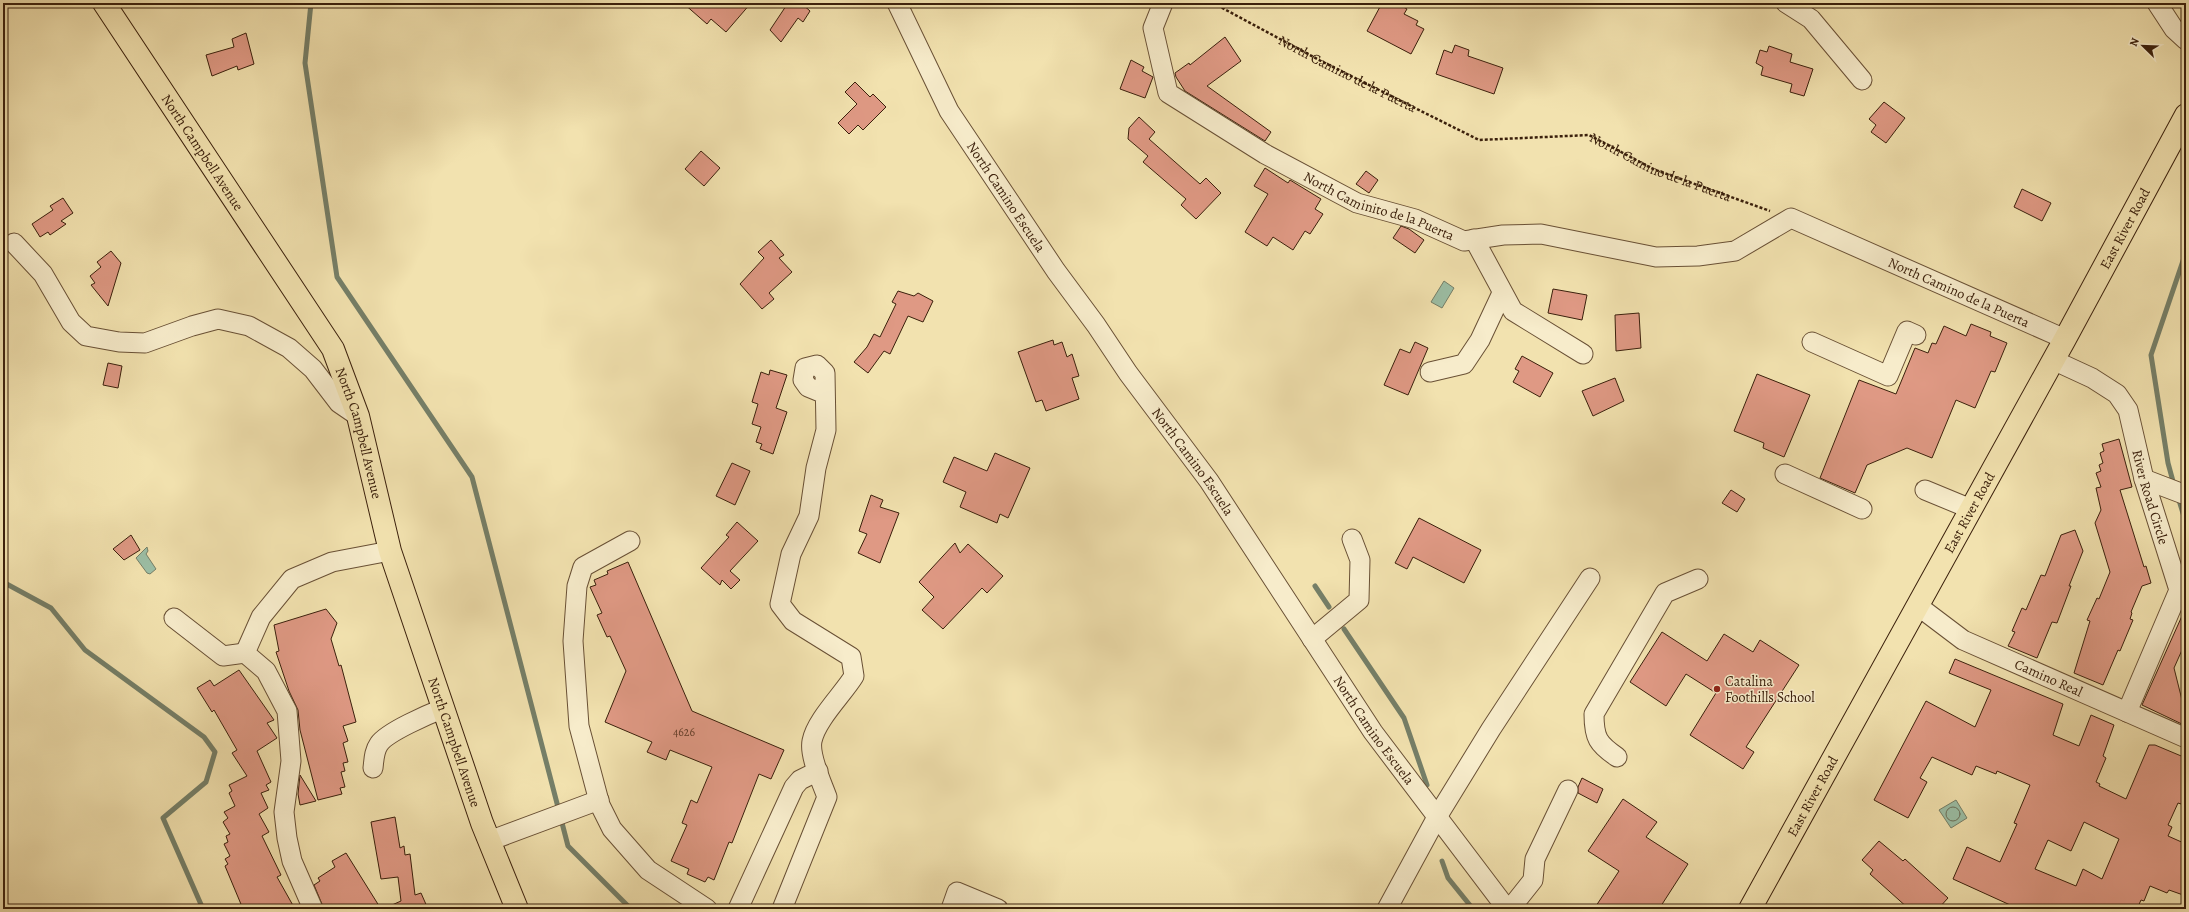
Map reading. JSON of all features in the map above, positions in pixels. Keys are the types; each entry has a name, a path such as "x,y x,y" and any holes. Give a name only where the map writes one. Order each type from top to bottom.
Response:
{"main road":[{"name":"North Campbell Avenue","path":"104,3 333,350 358,416 390,551 489,841 517,909"},
{"name":"East River Road","path":"1750,909 2065,339 2186,115"}],"street":[{"name":"North Camino Escuela","path":"897,3 949,111 1056,271 1096,325 1128,373 1209,481 1373,732 1507,909"},
{"name":"North Caminito de la Puerta","path":"1163,3 1153,28 1168,93 1265,154 1357,203 1416,219 1464,240 1503,235 1541,234 1656,257 1698,256 1735,251 1791,218"},
{"path":"1786,3 1810,19 1862,80"},
{"path":"2158,3 2174,29 2186,40"},
{"name":"North Camino de la Puerta","path":"1791,218 2065,339"},
{"path":"1474,239 1513,311 1583,354"},
{"path":"14,243 43,274 71,322 86,336 119,342 145,343 192,326 218,319 249,326 289,348 313,369 339,403 358,416"},
{"path":"1430,372 1464,364 1480,340 1502,293"},
{"path":"1812,342 1888,376 1907,331 1916,335"},
{"name":"River Road Circle","path":"2053,360 2092,378 2117,394 2128,410 2152,482 2179,590 2127,712"},
{"path":"782,909 828,798 814,762 812,741 826,714 844,693 854,676 850,657 793,621 780,604 791,554 809,516 816,468 826,430 825,394"},
{"path":"1785,474 1862,509"},
{"path":"2152,482 2186,495"},
{"path":"1925,490 1971,509"},
{"path":"1312,639 1359,600 1360,560 1352,539"},
{"path":"630,541 583,567 577,586 573,641 579,726 599,800 612,829 648,870 706,909"},
{"path":"245,653 261,617 292,579 332,562 390,551"},
{"path":"1387,909 1437,817 1491,729 1590,578"},
{"path":"1617,757 1603,747 1594,732 1594,714 1665,593 1698,579"},
{"name":"Camino Real","path":"1918,606 1963,640 2186,738"},
{"path":"174,618 223,656 245,653 266,671 287,711 291,761 284,812 287,838 292,862 313,909"},
{"path":"373,768 375,752 380,743 411,722 444,708"},
{"path":"738,909 794,787 800,780 818,771"},
{"path":"1510,909 1532,880 1535,859 1568,790"},
{"path":"489,841 599,800"},
{"path":"951,909 957,892 998,909"}],"path":[{"name":"North Camino de la Puerta","path":"1214,3 1320,61 1479,140 1589,135 1654,169 1791,218"}],"water":[{"path":"1444,281 1454,288 1442,308 1431,302"},
{"path":"147,547 148,551 146,554 156,569 150,574 147,573 136,558"},
{"path":"1956,800 1967,818 1951,828 1939,810"}],"building":[{"path":"683,3 751,3 726,32 711,19 707,24"},
{"path":"788,3 801,3 810,11 803,22 798,18 781,42 770,30"},
{"path":"1382,3 1396,3 1407,9 1404,14 1418,21 1416,25 1424,29 1411,54 1367,31"},
{"path":"246,33 254,64 238,70 237,66 212,76 206,55 234,47 232,39"},
{"path":"1225,37 1241,61 1207,86 1271,132 1265,141 1185,91 1176,77 1175,73 1189,63 1190,65"},
{"path":"1455,45 1469,50 1468,56 1503,68 1494,94 1436,74 1444,50 1452,53"},
{"path":"1769,46 1792,54 1790,62 1813,69 1804,96 1790,92 1792,84 1761,75 1763,67 1756,63 1760,50 1767,52"},
{"path":"1131,60 1144,67 1142,71 1153,77 1145,98 1120,89"},
{"path":"855,82 870,97 873,94 886,107 863,130 858,125 849,134 838,123 857,104 845,92"},
{"path":"1884,102 1905,118 1886,143 1871,132 1876,125 1869,119"},
{"path":"1139,117 1155,132 1149,139 1200,184 1206,178 1221,193 1196,219 1181,205 1186,199 1143,162 1148,156 1128,139 1129,128"},
{"path":"701,151 720,168 704,186 685,169"},
{"path":"1265,168 1288,183 1290,180 1321,199 1315,209 1323,214 1310,234 1305,231 1293,250 1273,237 1267,246 1245,232 1268,194 1254,186"},
{"path":"1366,171 1378,180 1369,193 1356,184"},
{"path":"2022,189 2051,203 2042,221 2014,207"},
{"path":"63,198 73,213 61,221 66,224 50,235 48,232 40,237 32,224 53,210 50,206"},
{"path":"1401,226 1409,229 1424,240 1415,253 1393,238"},
{"path":"771,240 784,255 779,258 792,272 769,293 774,299 762,309 740,284 764,258 758,252"},
{"path":"111,251 121,263 108,306 91,285 95,283 90,276 101,267 97,262"},
{"path":"1553,289 1587,295 1582,320 1548,313"},
{"path":"898,291 914,296 918,293 933,301 923,322 908,316 890,354 884,351 868,373 854,362 867,347 874,334 880,337 896,304 892,302"},
{"path":"1639,313 1641,348 1616,351 1615,315"},
{"path":"1971,324 1991,332 1990,336 2007,343 1995,372 1991,371 1975,408 1956,400 1932,458 1907,448 1867,465 1855,493 1820,478 1859,380 1896,394 1915,348 1928,353 1932,343 1936,344 1944,326 1966,336"},
{"path":"1053,340 1054,345 1062,342 1067,357 1072,354 1079,376 1072,378 1079,399 1046,411 1042,400 1036,402 1018,352"},
{"path":"1415,342 1428,348 1408,395 1384,385 1400,349 1410,353"},
{"path":"1522,356 1553,373 1540,397 1513,382 1519,371 1515,369"},
{"path":"108,363 122,366 118,388 103,385"},
{"path":"770,370 787,375 776,408 787,412 773,454 760,449 762,444 756,442 761,427 752,424 758,404 752,402 761,372 769,375"},
{"path":"1757,374 1810,395 1784,457 1763,448 1764,443 1734,431"},
{"path":"1615,378 1624,401 1593,416 1582,391"},
{"path":"2119,439 2132,487 2120,490 2144,567 2146,566 2151,583 2142,586 2131,612 2130,619 2133,620 2103,685 2074,673 2090,621 2087,620 2097,598 2099,599 2110,572 2095,523 2101,510 2096,488 2101,487 2096,473 2101,471 2099,465 2103,463 2100,453 2104,451 2102,444"},
{"path":"995,453 1030,468 1008,518 1000,514 997,523 960,507 966,492 943,482 954,457 987,471"},
{"path":"732,463 750,471 735,505 716,496"},
{"path":"1731,490 1745,499 1737,512 1722,503"},
{"path":"871,495 883,500 880,507 899,513 880,563 858,553 867,534 859,531"},
{"path":"1419,518 1481,550 1464,583 1413,557 1407,569 1395,563"},
{"path":"737,522 758,541 730,571 740,580 731,589 722,580 720,585 701,568 729,537 726,535"},
{"path":"2075,530 2083,551 2069,586 2071,586 2057,623 2052,622 2037,658 2008,646 2015,632 2012,631 2022,608 2026,610 2041,575 2045,576 2061,535"},
{"path":"131,535 140,550 124,560 113,549"},
{"path":"955,543 960,553 968,544 1003,576 987,593 982,588 943,629 922,610 934,597 919,582"},
{"path":"628,562 692,711 784,750 771,779 759,774 732,843 729,842 714,880 708,877 705,882 687,874 689,869 671,861 687,825 682,823 691,800 697,803 712,767 670,750 666,760 647,752 652,742 605,722 626,671 610,636 607,637 597,615 602,613 590,587 596,585 594,580 608,574 607,571"},
{"path":"2186,607 2186,641 2174,668 2186,716 2186,725 2184,725 2142,705"},
{"path":"326,609 337,623 331,639 339,666 341,665 356,722 343,726 348,741 343,743 348,762 343,763 345,771 341,772 345,787 340,788 342,794 318,800 300,730 298,710 289,691 276,652 279,651 274,625"},
{"path":"1662,632 1707,661 1724,634 1753,652 1760,640 1799,665 1746,747 1754,752 1743,769 1690,735 1716,693 1686,674 1666,706 1630,682"},
{"path":"1955,659 2063,704 2053,735 2079,746 2091,715 2114,725 2103,756 2106,758 2096,782 2100,784 2099,786 2126,799 2149,745 2155,745 2186,758 2186,792 2181,804 2178,803 2168,825 2172,827 2168,836 2186,844 2186,896 2169,890 2167,893 2150,886 2144,901 2141,900 2137,909 2019,909 1953,879 1967,847 2000,862 2017,824 2014,823 2030,785 1997,771 1996,774 1976,766 1972,775 1932,757 1920,778 1927,782 1908,818 1874,800 1926,701 1975,727 1991,690 1949,673","holes":["2084,822 2119,839 2102,879 2083,869 2076,886 2035,869 2048,840 2071,851"]},
{"path":"239,670 274,720 267,723 277,738 257,751 271,782 266,785 269,790 261,793 268,808 259,814 269,832 262,836 281,875 277,877 295,909 243,909 225,866 228,864 225,859 230,856 224,844 228,842 226,836 230,834 223,822 228,818 224,812 235,806 229,793 232,791 229,785 247,776 232,753 237,750 214,710 212,712 197,688 210,680 214,686"},
{"path":"300,775 316,801 300,805 298,794"},
{"path":"1582,778 1603,789 1597,803 1578,793 1578,787"},
{"path":"1623,799 1657,822 1646,837 1688,864 1659,909 1594,909 1619,871 1588,851"},
{"path":"395,817 400,848 404,846 405,855 410,854 415,895 421,893 428,909 383,909 401,901 398,877 381,879 371,822"},
{"path":"1879,841 1903,861 1905,859 1948,898 1938,909 1909,909 1870,874 1873,870 1862,860"},
{"path":"346,853 381,909 324,909 314,885 320,881 318,878 335,867 332,861"}],"waterway":[{"path":"311,3 305,63 337,277 472,477 559,811"},
{"path":"2174,485 2168,463 2151,355 2186,252"},
{"path":"2178,497 2186,523"},
{"path":"3,582 51,608 85,650 204,737 215,752 206,782 163,818 203,909"},
{"path":"1315,586 1329,607"},
{"path":"1344,629 1404,718 1427,785"},
{"path":"561,819 568,846 631,909"},
{"path":"1442,861 1448,878 1473,909"}],"place":[{"name":"Catalina Foothills School","path":"1717,689"}]}
